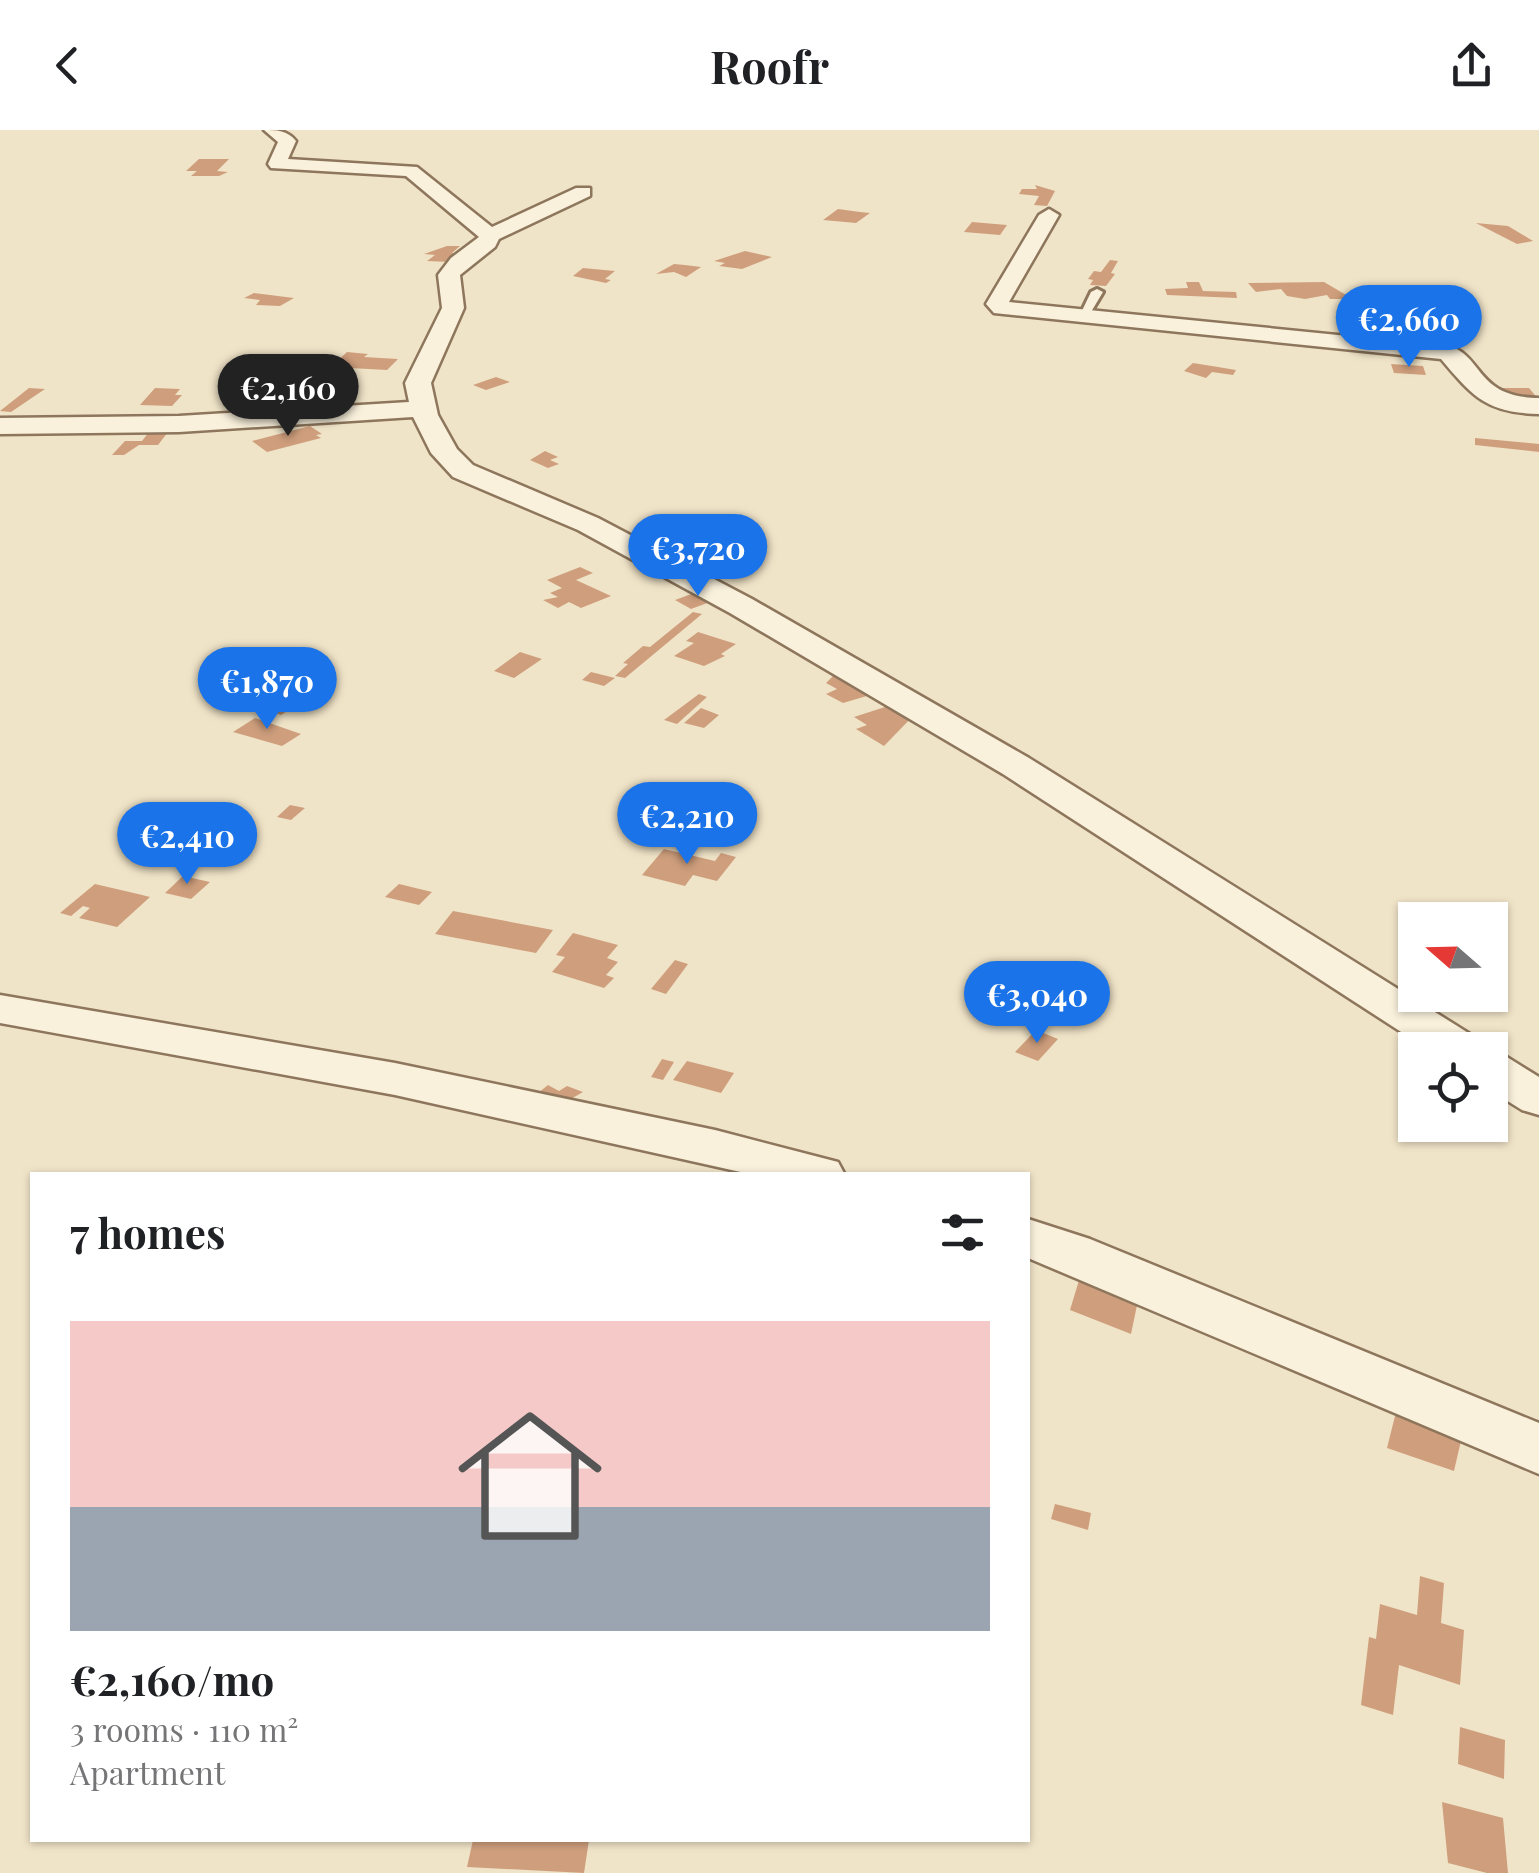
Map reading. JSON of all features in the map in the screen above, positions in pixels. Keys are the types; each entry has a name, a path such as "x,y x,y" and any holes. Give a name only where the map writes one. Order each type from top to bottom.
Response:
{"street":[{"path":"272,130 287,141 278,164 411,172 490,236"},
{"path":"583,192 490,236 488,243 448,273 444,284 453,308 418,383 424,409 445,452 463,471 588,524 741,606 1016,766 1434,1032"},
{"path":"1049,215 997,304 1002,308 1448,353 1492,401 1515,407 1539,406"},
{"path":"0,426 179,424 424,409"},
{"path":"0,1009 395,1079 716,1147 809,1172"},
{"path":"1508,1079 1539,1099"},
{"path":"1030,1239 1539,1448"}],"lane":[{"path":"1082,317 1097,292"}],"building":[{"path":"199,159 229,159 217,171 228,172 219,176 191,176 197,171 186,171"},
{"path":"1035,185 1055,191 1047,206 1034,205 1039,196 1019,194 1022,189 1037,189"},
{"path":"838,209 870,213 856,223 823,220"},
{"path":"972,222 1007,225 1000,235 964,232"},
{"path":"1476,223 1508,226 1533,241 1517,244"},
{"path":"460,246 452,253 461,253 450,262 427,261 435,255 424,254"},
{"path":"745,251 772,257 742,269 719,266 725,263 714,261"},
{"path":"1110,260 1118,261 1106,286 1090,285 1093,280 1088,279 1094,271 1101,272"},
{"path":"674,264 701,267 686,277 674,272 656,274"},
{"path":"583,268 615,271 605,279 611,280 606,283 573,276"},
{"path":"1186,282 1199,282 1203,291 1236,292 1237,298 1167,295 1165,289 1188,288"},
{"path":"1324,282 1353,299 1330,299 1327,295 1305,299 1287,296 1281,289 1256,292 1248,283"},
{"path":"254,293 294,298 280,306 256,305 260,300 244,298"},
{"path":"347,352 398,359 387,370 331,367"},
{"path":"1193,363 1236,370 1233,375 1212,372 1206,378 1184,371"},
{"path":"1391,364 1423,366 1426,375 1394,373"},
{"path":"496,377 510,382 486,390 473,385"},
{"path":"271,382 300,385 285,395 265,393 270,390 261,389"},
{"path":"29,388 45,389 11,412 0,411"},
{"path":"155,388 180,389 175,395 182,395 172,406 140,405"},
{"path":"1497,388 1529,388 1539,400 1508,400"},
{"path":"310,426 322,434 316,435 321,438 267,452 252,441"},
{"path":"149,432 168,432 158,445 139,445 124,455 112,455 125,441 142,441"},
{"path":"1475,438 1539,444 1539,452 1475,445"},
{"path":"545,451 558,457 550,460 559,464 548,468 530,460"},
{"path":"580,567 593,573 576,580 611,596 581,608 569,602 558,608 543,600 558,597 550,593 562,588 547,580"},
{"path":"705,589 721,598 691,609 675,600"},
{"path":"693,612 702,614 625,678 615,676 628,664 623,663 643,646 650,647"},
{"path":"698,632 736,644 721,654 725,656 704,666 674,656 694,643 686,641"},
{"path":"520,652 542,659 514,678 494,671"},
{"path":"282,666 333,683 281,715 251,704 238,712 220,706"},
{"path":"838,671 877,693 843,703 826,694 837,689 826,683"},
{"path":"591,672 615,678 604,686 582,680"},
{"path":"699,694 707,697 677,724 664,720"},
{"path":"888,706 915,714 884,746 856,729 867,725 854,717"},
{"path":"701,708 719,715 704,728 684,723"},
{"path":"255,718 301,734 282,746 233,732"},
{"path":"290,805 305,808 291,820 277,817"},
{"path":"664,849 715,861 721,853 736,857 717,881 693,875 685,886 642,875"},
{"path":"183,876 210,882 191,899 165,893"},
{"path":"95,884 150,897 117,927 79,918 90,908 83,906 71,916 60,913"},
{"path":"399,884 432,892 419,905 385,897"},
{"path":"453,911 553,930 536,953 435,934"},
{"path":"573,933 618,945 607,958 618,962 606,975 614,978 604,988 552,972 565,957 556,955"},
{"path":"675,960 688,964 666,994 651,989"},
{"path":"1036,1030 1058,1039 1038,1061 1015,1052"},
{"path":"662,1059 674,1062 663,1080 651,1077"},
{"path":"687,1061 734,1073 721,1093 673,1080"},
{"path":"548,1085 559,1091 567,1086 583,1092 552,1110 533,1097"},
{"path":"1083,1267 1140,1291 1131,1334 1070,1310"},
{"path":"1398,1404 1463,1432 1454,1471 1387,1448"},
{"path":"1055,1504 1091,1513 1088,1530 1051,1519"},
{"path":"1420,1576 1444,1583 1441,1623 1464,1630 1460,1685 1399,1665 1393,1715 1361,1705 1369,1637 1376,1639 1380,1604 1417,1615"},
{"path":"1460,1727 1505,1740 1504,1779 1458,1764"},
{"path":"1442,1802 1503,1818 1508,1873 1487,1873 1448,1863"},
{"path":"473,1842 589,1842 584,1873 467,1867"}]}
